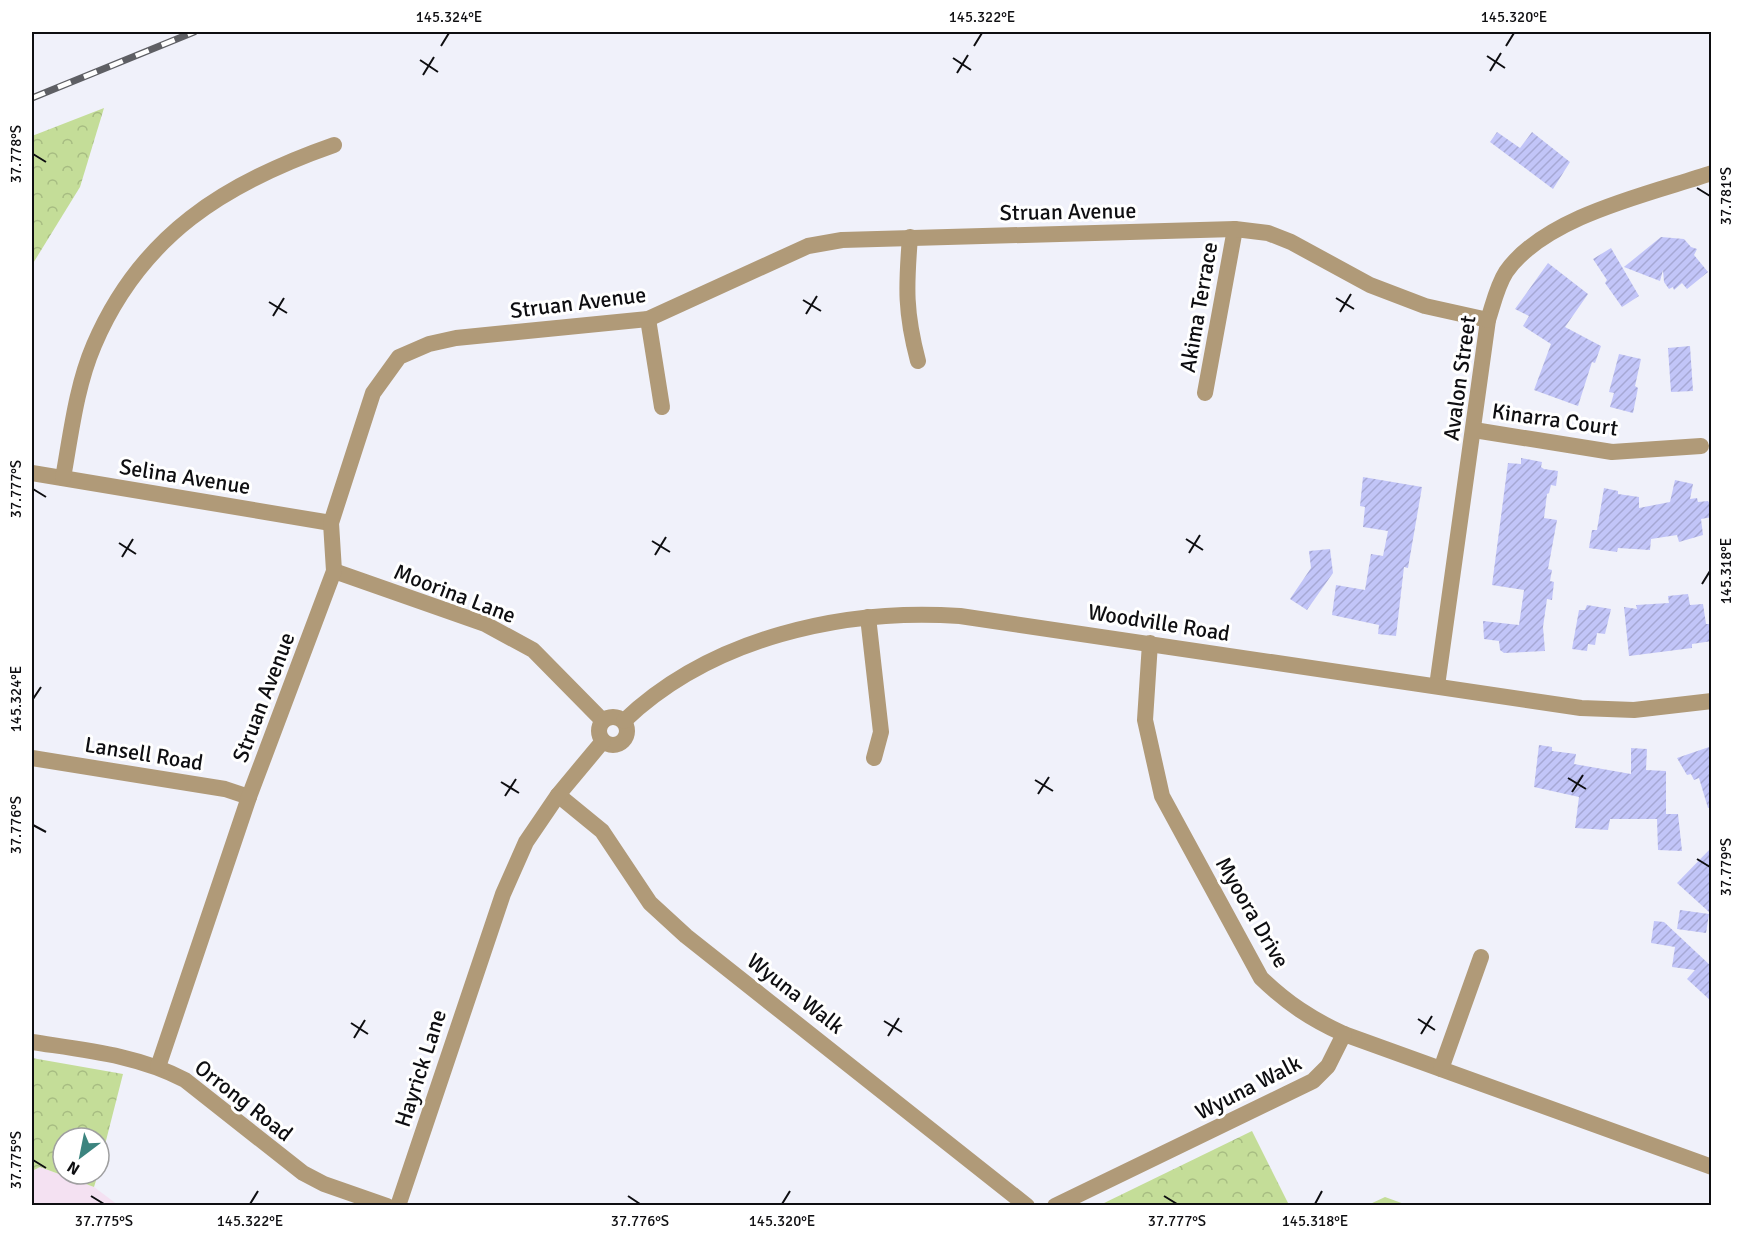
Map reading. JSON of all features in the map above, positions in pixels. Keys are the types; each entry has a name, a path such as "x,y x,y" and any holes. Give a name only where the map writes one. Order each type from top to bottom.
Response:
{"street":[{"path":"63,478 79,393 93,346 118,297 144,263 192,214 234,187 279,164 334,145"},
{"name":"Avalon Street","path":"1437,686 1488,320 1505,274 1527,249 1552,233 1596,213 1712,173"},
{"name":"Struan Avenue","path":"158,1067 249,797 334,572 331,523 374,393 399,357 429,344 456,338 648,320 808,246 842,240 910,237 1235,229 1268,233 1291,242 1371,285 1425,306 1488,320"},
{"name":"Akima Terrace","path":"1205,393 1235,229"},
{"path":"910,237 905,296 909,327 918,361"},
{"path":"648,320 662,407"},
{"name":"Kinarra Court","path":"1474,430 1612,452 1701,446"},
{"name":"Selina Avenue","path":"32,473 331,523"},
{"name":"Moorina Lane","path":"334,572 485,624 533,650 603,721"},
{"name":"Woodville Road","path":"624,722 673,683 736,651 802,628 868,616 931,614 960,616 1150,643 1581,708 1634,710 1712,701"},
{"path":"868,616 881,732 874,758"},
{"name":"Myoora Drive","path":"1150,643 1145,720 1162,796 1262,978 1285,1001 1310,1019 1344,1034 1712,1167"},
{"path":"614,717 624,722 627,732 624,740 616,745 603,741 598,733 603,721 614,717"},
{"path":"558,795 603,741"},
{"name":"Lansell Road","path":"32,758 225,789 249,797"},
{"name":"Wyuna Walk","path":"558,795 602,831 650,903 686,936 1027,1206"},
{"name":"Hayrick Lane","path":"398,1206 502,894 526,842 558,795"},
{"path":"1441,1069 1481,957"},
{"name":"Wyuna Walk","path":"1055,1206 1313,1082 1328,1066 1344,1034"},
{"name":"Orrong Road","path":"32,1042 123,1057 158,1067 185,1080 303,1173 324,1184 387,1206"}],"shaded area":[{"path":"40,1167 51,1171 51,1186 94,1187 118,1205 32,1205 32,1171"}],"green space":[{"path":"104,108 80,187 32,265 32,136"},
{"path":"32,1058 123,1074 110,1126 51,1126 51,1171 40,1167 32,1171"},
{"path":"1252,1131 1289,1205 1100,1205"},
{"path":"1385,1197 1407,1205 1368,1205"}],"building":[{"path":"1497,132 1520,148 1532,132 1570,162 1553,189 1490,142"},
{"path":"1661,237 1684,239 1691,247 1697,249 1694,255 1708,272 1687,289 1682,283 1674,290 1673,287 1669,289 1664,282 1663,270 1660,281 1624,267"},
{"path":"1611,248 1639,296 1622,307 1605,283 1607,280 1593,259"},
{"path":"1548,263 1588,294 1565,327 1601,346 1595,363 1592,362 1578,406 1534,390 1551,344 1523,326 1529,316 1515,309"},
{"path":"1690,346 1693,391 1671,392 1668,348"},
{"path":"1619,354 1641,359 1635,386 1638,388 1633,413 1610,407 1614,393 1609,392"},
{"path":"1521,458 1542,462 1541,467 1544,469 1558,471 1556,486 1551,485 1547,494 1544,518 1557,520 1548,569 1552,570 1550,581 1554,582 1552,600 1547,599 1543,627 1545,651 1504,653 1500,650 1499,641 1484,639 1483,621 1519,625 1524,590 1492,585 1508,463 1521,464"},
{"path":"1363,477 1422,487 1408,568 1404,567 1396,636 1378,634 1379,625 1332,615 1336,585 1365,590 1371,554 1383,556 1388,531 1363,527 1365,507 1360,506"},
{"path":"1675,480 1693,484 1690,499 1697,498 1698,502 1708,501 1712,508 1712,517 1701,519 1703,535 1679,542 1677,535 1651,539 1650,550 1618,548 1617,552 1589,548 1592,530 1597,530 1604,488 1618,491 1618,494 1639,497 1639,508 1670,502"},
{"path":"1330,549 1333,573 1307,610 1290,599 1311,568 1309,551"},
{"path":"1688,594 1690,605 1703,604 1706,624 1712,624 1712,641 1692,644 1692,648 1629,656 1624,607 1637,609 1636,605 1669,603 1668,596"},
{"path":"1587,605 1611,609 1605,634 1597,633 1595,645 1588,644 1587,651 1572,649 1579,610 1585,610"},
{"path":"1539,745 1552,747 1552,751 1576,754 1574,764 1631,774 1631,748 1647,749 1646,770 1666,771 1666,814 1678,814 1682,851 1658,850 1657,819 1610,819 1608,830 1575,828 1579,797 1534,787"},
{"path":"1712,746 1712,807 1708,808 1699,778 1694,780 1691,774 1687,775 1677,758"},
{"path":"1712,847 1712,895 1709,912 1677,883"},
{"path":"1680,910 1709,914 1706,933 1677,929"},
{"path":"1654,921 1664,922 1712,967 1712,1002 1687,979 1695,970 1672,967 1675,947 1651,943"}],"railway":[{"path":"32,98 194,32"}]}
